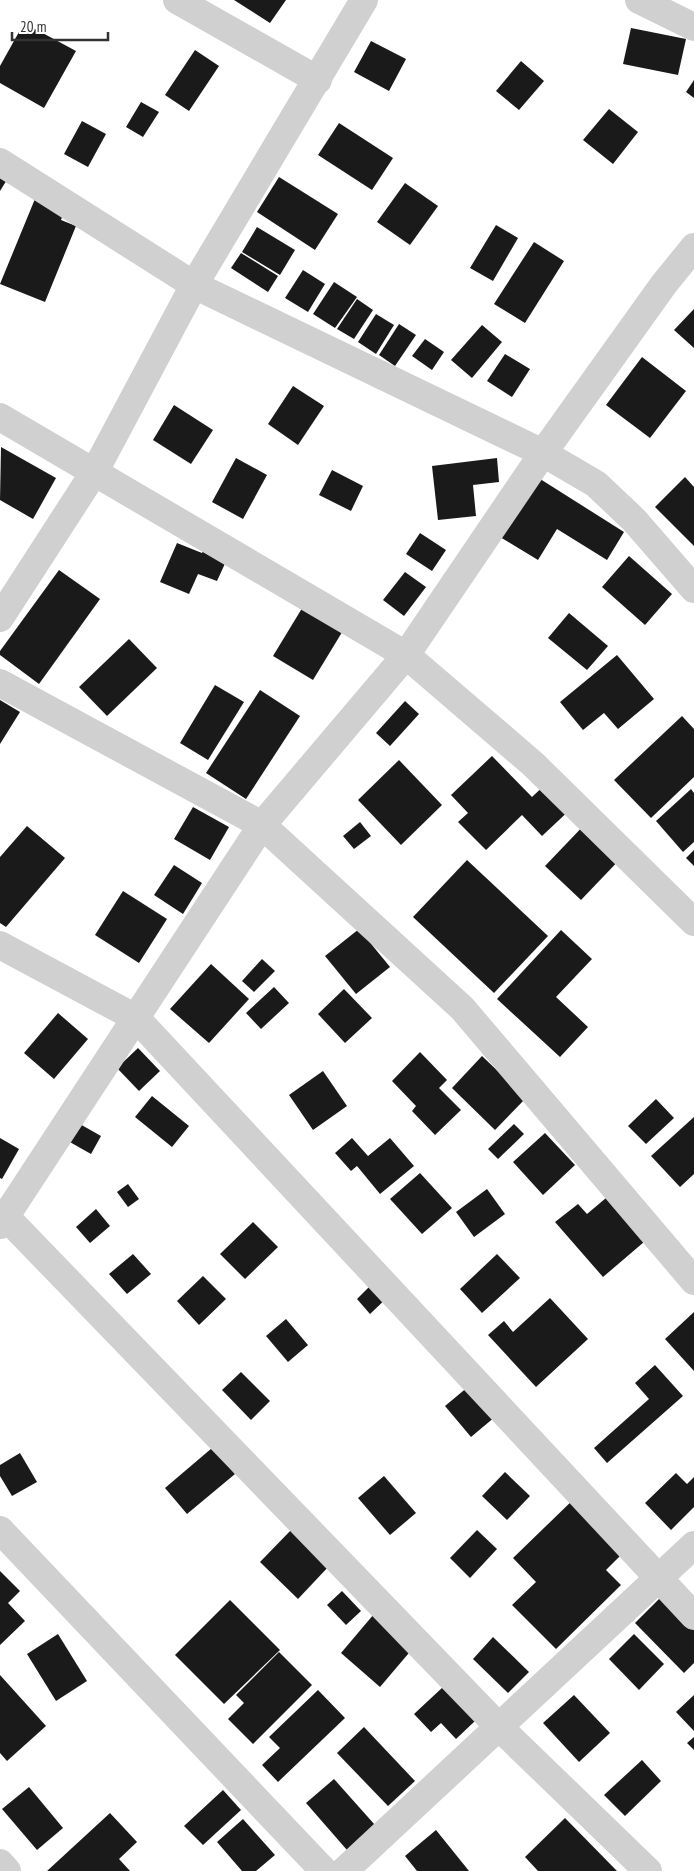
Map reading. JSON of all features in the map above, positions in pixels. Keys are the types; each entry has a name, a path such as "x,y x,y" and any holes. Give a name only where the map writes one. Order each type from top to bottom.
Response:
{"street":[{"path":"177,0 318,80"},
{"path":"0,618 95,471 194,285 364,0"},
{"path":"639,0 694,27"},
{"path":"0,162 194,285 543,453 596,484 634,520 673,567 694,588"},
{"path":"648,1871 499,1727 2,1218 136,1018 262,824 406,655 543,453 664,284 694,247"},
{"path":"0,417 406,655 533,764 694,922"},
{"path":"0,684 262,824 462,1008 694,1281"},
{"path":"0,946 136,1018 694,1616"},
{"path":"0,1530 324,1871"},
{"path":"344,1871 694,1545"},
{"path":"0,1863 7,1871"}],"building":[{"path":"234,0 286,0 270,23"},
{"path":"24,23 76,51 44,108 0,83 0,66"},
{"path":"631,28 686,39 678,75 623,64"},
{"path":"371,41 406,59 389,91 354,72"},
{"path":"195,50 219,66 189,111 165,95"},
{"path":"521,61 544,81 519,110 496,91"},
{"path":"694,80 694,98 686,92"},
{"path":"141,102 159,112 143,137 126,127"},
{"path":"609,109 638,132 613,164 583,140"},
{"path":"82,121 106,134 88,167 64,154"},
{"path":"339,123 393,158 372,190 318,155"},
{"path":"0,173 8,178 0,191"},
{"path":"279,177 338,214 315,250 257,212"},
{"path":"405,183 438,206 410,245 377,222"},
{"path":"37,194 66,206 61,220 76,226 45,302 0,284"},
{"path":"496,225 518,238 493,281 470,268"},
{"path":"257,227 295,250 280,275 242,252"},
{"path":"534,242 564,261 525,323 494,304"},
{"path":"241,253 278,276 268,292 231,268"},
{"path":"303,270 325,284 308,312 285,298"},
{"path":"334,282 357,297 335,328 313,314"},
{"path":"357,299 373,310 354,339 337,329"},
{"path":"694,309 694,348 674,330"},
{"path":"376,314 394,325 376,354 358,342"},
{"path":"399,324 416,335 395,366 379,355"},
{"path":"482,325 502,342 472,378 451,360"},
{"path":"425,339 444,352 432,370 412,356"},
{"path":"505,354 530,369 512,397 487,381"},
{"path":"642,357 686,391 650,438 606,405"},
{"path":"293,386 324,406 298,445 268,424"},
{"path":"174,405 213,430 191,464 153,440"},
{"path":"1,447 56,478 33,519 0,500"},
{"path":"236,458 267,475 243,519 212,502"},
{"path":"497,458 499,482 473,485 476,516 438,520 432,466"},
{"path":"332,470 363,486 351,511 319,495"},
{"path":"537,477 624,532 607,560 557,529 538,560 500,537"},
{"path":"685,477 694,487 694,546 655,507"},
{"path":"420,533 446,550 432,571 406,554"},
{"path":"177,543 202,553 205,547 228,557 217,581 198,574 189,594 160,582"},
{"path":"629,556 672,594 645,625 602,587"},
{"path":"59,570 100,599 39,684 0,655 0,651"},
{"path":"405,572 426,587 404,616 383,600"},
{"path":"304,605 344,629 313,680 273,656"},
{"path":"569,613 608,646 587,670 548,638"},
{"path":"129,639 157,668 107,716 79,687"},
{"path":"617,655 654,699 618,729 604,713 583,730 560,702"},
{"path":"215,685 244,702 208,760 180,743"},
{"path":"260,690 300,716 246,799 206,773"},
{"path":"0,700 20,712 0,744"},
{"path":"405,701 419,714 390,746 376,733"},
{"path":"682,716 694,729 694,777 651,818 614,780"},
{"path":"492,756 532,797 549,781 574,806 542,836 522,815 486,850 458,822 468,813 451,795"},
{"path":"399,760 442,805 401,845 358,800"},
{"path":"691,789 694,793 694,842 683,852 656,821"},
{"path":"193,807 229,827 210,860 174,839"},
{"path":"588,821 624,855 581,900 545,866"},
{"path":"360,822 371,836 354,849 343,836"},
{"path":"27,826 65,858 6,927 0,923 0,857"},
{"path":"694,850 694,866 686,858"},
{"path":"467,860 548,936 494,993 413,917"},
{"path":"174,865 202,883 183,914 154,895"},
{"path":"123,891 167,919 139,963 95,935"},
{"path":"359,929 390,967 356,994 325,956"},
{"path":"561,930 592,959 556,997 588,1027 560,1057 497,999"},
{"path":"262,959 275,971 254,992 242,981"},
{"path":"211,964 249,999 209,1043 170,1009"},
{"path":"274,987 289,1003 261,1029 246,1013"},
{"path":"344,989 372,1018 345,1043 318,1014"},
{"path":"58,1013 88,1039 54,1079 24,1053"},
{"path":"138,1048 160,1071 139,1091 117,1068"},
{"path":"420,1052 447,1080 439,1088 461,1110 435,1135 412,1111 416,1106 392,1081"},
{"path":"482,1056 526,1098 495,1130 452,1088"},
{"path":"323,1071 347,1106 313,1130 289,1095"},
{"path":"152,1096 189,1126 172,1147 135,1117"},
{"path":"656,1099 674,1118 646,1144 628,1126"},
{"path":"694,1117 694,1174 680,1187 651,1156"},
{"path":"78,1123 101,1136 91,1154 68,1141"},
{"path":"514,1124 524,1134 498,1159 488,1149"},
{"path":"545,1133 575,1165 543,1195 513,1162"},
{"path":"0,1138 19,1149 2,1179 0,1178"},
{"path":"352,1138 368,1156 390,1138 414,1166 380,1194 357,1166 351,1171 335,1153"},
{"path":"420,1173 452,1208 422,1234 390,1199"},
{"path":"128,1184 139,1199 128,1207 117,1192"},
{"path":"487,1189 505,1214 474,1237 456,1212"},
{"path":"606,1198 644,1242 603,1277 555,1222 578,1204 587,1214"},
{"path":"96,1209 110,1226 90,1243 76,1227"},
{"path":"253,1222 278,1247 245,1279 220,1254"},
{"path":"133,1254 151,1274 127,1294 109,1274"},
{"path":"497,1254 520,1278 482,1313 460,1289"},
{"path":"203,1276 226,1299 199,1325 177,1301"},
{"path":"376,1280 390,1295 370,1314 357,1299"},
{"path":"550,1298 588,1339 536,1387 488,1335 504,1321 513,1332"},
{"path":"694,1312 694,1371 665,1339"},
{"path":"286,1319 308,1345 288,1362 266,1336"},
{"path":"655,1365 683,1396 607,1463 594,1448 649,1399 635,1383"},
{"path":"241,1372 270,1401 251,1420 222,1390"},
{"path":"469,1386 496,1416 471,1437 445,1406"},
{"path":"212,1448 235,1474 187,1514 165,1488"},
{"path":"20,1453 37,1482 12,1496 0,1476 0,1465"},
{"path":"505,1472 530,1496 507,1520 482,1496"},
{"path":"676,1473 687,1484 694,1477 694,1507 671,1530 645,1503"},
{"path":"384,1476 416,1513 390,1535 358,1498"},
{"path":"577,1496 628,1548 606,1570 621,1585 556,1649 512,1605 536,1582 513,1558"},
{"path":"293,1528 330,1565 298,1599 260,1562"},
{"path":"477,1530 497,1549 470,1578 450,1558"},
{"path":"0,1571 20,1591 8,1603 25,1621 0,1645"},
{"path":"342,1591 361,1611 346,1625 327,1605"},
{"path":"663,1595 694,1627 694,1663 684,1673 635,1623"},
{"path":"230,1600 280,1650 224,1704 175,1655"},
{"path":"374,1614 414,1647 380,1687 341,1653"},
{"path":"58,1634 87,1681 56,1701 27,1654"},
{"path":"634,1634 664,1664 639,1690 609,1659"},
{"path":"493,1637 529,1672 508,1693 473,1659"},
{"path":"279,1652 312,1685 253,1744 228,1719 244,1703 236,1695"},
{"path":"0,1675 46,1726 7,1761 0,1753"},
{"path":"443,1687 475,1721 456,1739 441,1723 431,1732 414,1714"},
{"path":"318,1690 345,1718 278,1782 262,1765 280,1748 269,1737"},
{"path":"574,1695 610,1733 579,1762 543,1723"},
{"path":"694,1695 694,1731 676,1712"},
{"path":"364,1727 415,1781 388,1806 337,1753"},
{"path":"694,1737 694,1750 687,1743"},
{"path":"642,1760 661,1781 625,1816 604,1795"},
{"path":"334,1779 375,1825 347,1850 306,1803"},
{"path":"29,1787 63,1828 37,1850 2,1809"},
{"path":"223,1790 241,1810 203,1845 184,1826"},
{"path":"110,1813 137,1842 119,1859 130,1871 47,1871"},
{"path":"565,1818 617,1871 538,1871 525,1857"},
{"path":"243,1819 275,1855 256,1871 242,1871 217,1842"},
{"path":"436,1830 469,1871 417,1871 405,1856"}]}
